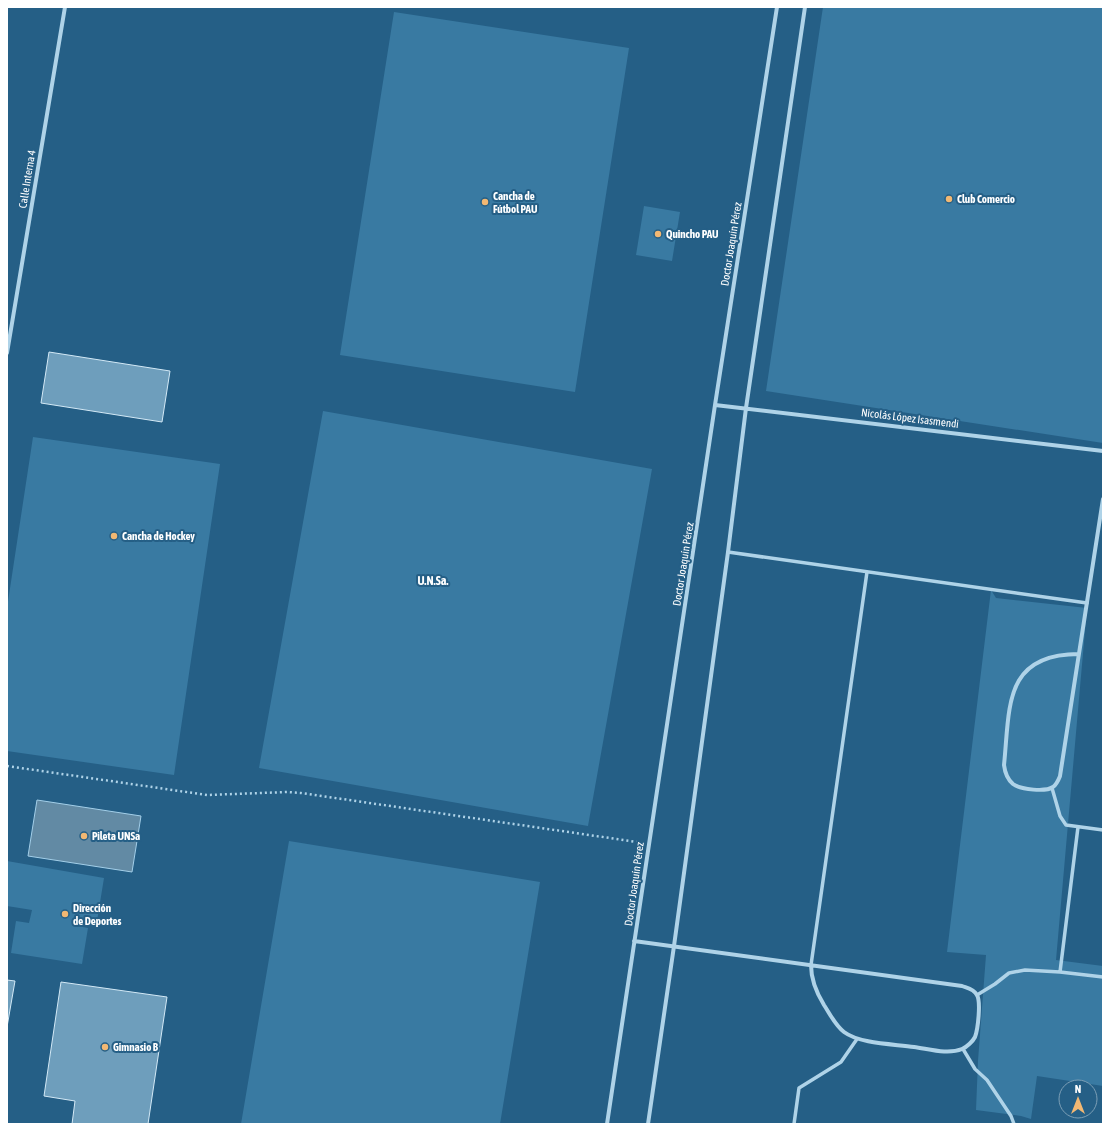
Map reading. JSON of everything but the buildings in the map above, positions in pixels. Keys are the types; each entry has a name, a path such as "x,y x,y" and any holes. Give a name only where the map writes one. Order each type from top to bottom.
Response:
{"street":[{"name":"Calle Interna 4","path":"7,353 65,7"},
{"name":"Doctor Joaquín Pérez","path":"607,1124 715,405 777,7"},
{"path":"648,1124 728,552 746,408 806,7"},
{"name":"Nicolás López Isasmendi","path":"715,405 1103,451"},
{"path":"1079,654 1048,657 1024,672 1016,684 1011,697 1004,765 1005,774 1014,785 1020,788 1038,790 1052,788 1057,784 1060,776 1087,603 1103,499"},
{"path":"728,552 1087,603"},
{"path":"634,941 674,946 811,965 962,986 977,994 979,1001 975,1036 963,1049 947,1052 857,1040 843,1032 835,1023 815,988 811,975 811,965 867,572"},
{"path":"1052,788 1060,816 1066,825 1103,830"},
{"path":"1060,972 1078,827"},
{"path":"977,994 995,984 1009,973 1025,970 1103,976"},
{"path":"794,1124 799,1088 841,1062 857,1040"},
{"path":"963,1049 975,1069 987,1080 1011,1116 1014,1124"}],"path":[{"path":"7,766 207,795 301,793 649,844"}],"shaded area":[{"name":"Club Comercio","path":"823,7 1103,7 1103,443 766,391"},
{"name":"Cancha de Fútbol PAU","path":"394,12 629,48 575,392 340,355"},
{"name":"Quincho PAU","path":"644,206 680,212 672,261 636,255"},
{"path":"323,411 652,469 588,826 259,768"},
{"name":"Cancha de Hockey","path":"33,437 220,464 174,775 7,751 7,608"},
{"path":"991,590 996,598 1087,608 1056,960 1103,966 1103,1086 1098,1085 1098,1079 1058,1079 1037,1076 1031,1119 1021,1116 976,1110 986,955 947,952"},
{"name":"Pileta UNSa","path":"37,800 141,816 132,872 28,856"},
{"path":"289,841 540,882 500,1124 241,1124"},
{"name":"Dirección de Deportes","path":"7,861 104,878 97,921 74,918 72,925 88,928 82,964 11,953 16,921 29,923 32,910 7,906"}],"place":[{"name":"Club Comercio","path":"949,199"},
{"name":"Cancha de Fútbol PAU","path":"485,202"},
{"name":"Quincho PAU","path":"658,234"},
{"name":"Cancha de Hockey","path":"114,536"},
{"name":"Pileta UNSa","path":"84,836"},
{"name":"Dirección de Deportes","path":"65,914"},
{"name":"Gimnasio B","path":"105,1047"}],"district":[{"name":"U.N.Sa.","path":"433,581"}]}
